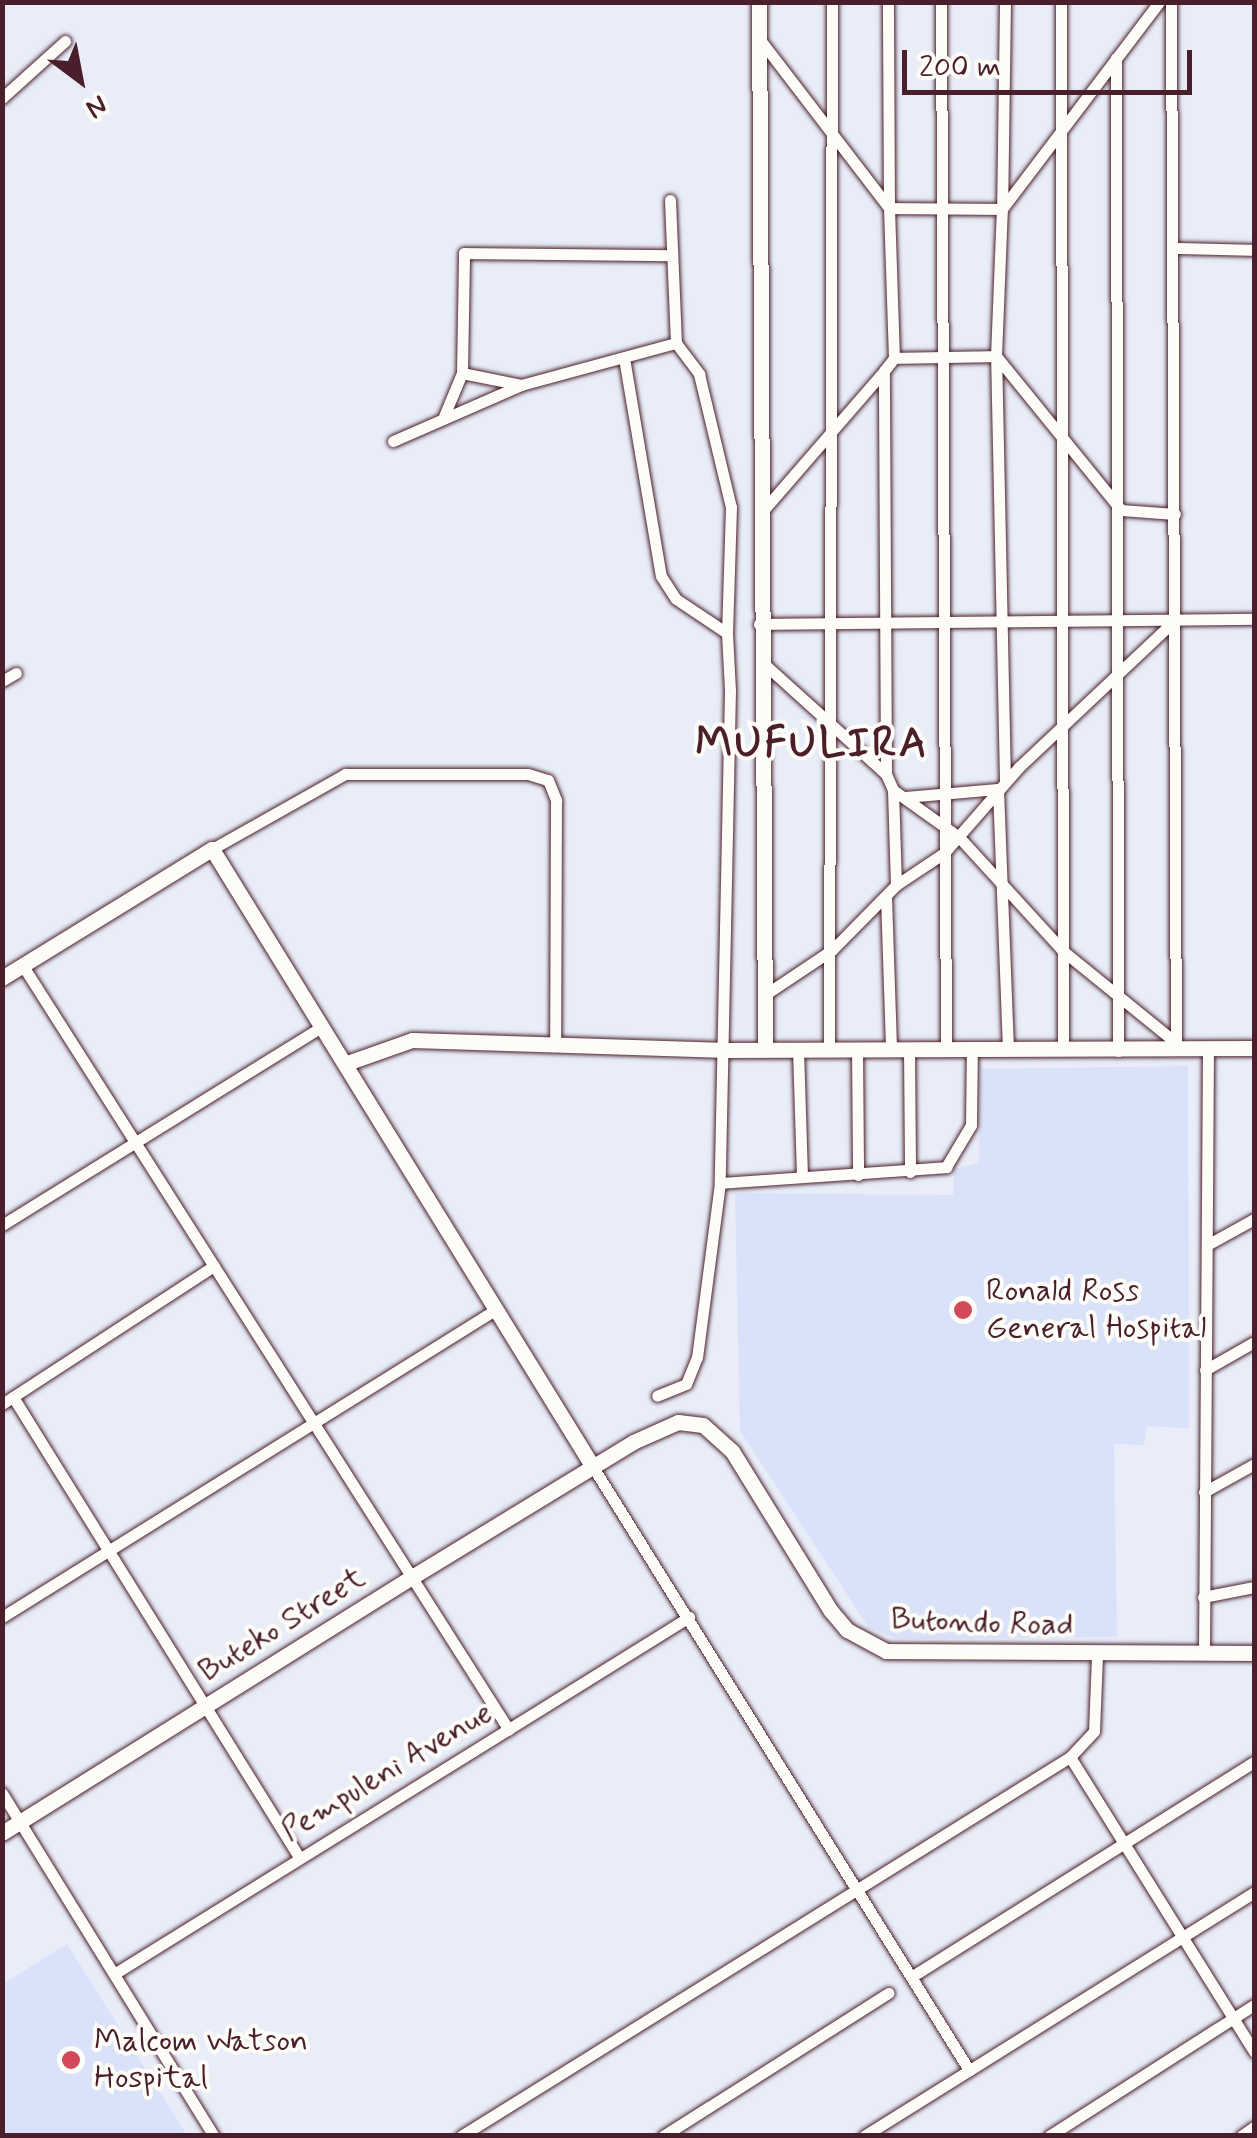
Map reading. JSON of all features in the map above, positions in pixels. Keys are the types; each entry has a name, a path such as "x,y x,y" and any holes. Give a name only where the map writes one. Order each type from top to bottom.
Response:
{"street":[{"path":"759,2 759,624 765,1049"},
{"path":"830,1049 832,2"},
{"path":"761,514 894,358 888,2"},
{"path":"941,2 946,1048"},
{"path":"1005,2 996,356 1004,621 1001,884 1008,1048"},
{"path":"1061,2 1058,136 1064,439 1063,1048"},
{"path":"1002,209 1159,2"},
{"path":"1171,2 1175,1046"},
{"path":"2,98 65,40"},
{"path":"760,41 889,208"},
{"path":"1116,58 1121,510 1118,1050"},
{"path":"657,1396 686,1384 695,1364 720,1183 727,1050 727,633 731,507 700,378 676,343 668,255 670,200"},
{"path":"889,208 1002,209"},
{"path":"1174,248 1254,250"},
{"path":"444,416 462,373 464,253 668,255"},
{"path":"393,441 521,384 676,343"},
{"path":"894,358 944,354 996,356 1121,510 1175,514"},
{"path":"624,358 665,587 727,633"},
{"path":"884,371 889,622 886,774 893,790 896,885"},
{"path":"462,373 521,384"},
{"path":"759,624 1254,619"},
{"path":"762,996 832,950 896,885 944,853 1062,723 1175,620"},
{"path":"761,660 886,774"},
{"path":"2,681 16,673"},
{"path":"2,978 318,784 346,774 528,774 548,780 556,800 555,1042"},
{"path":"905,797 1002,785"},
{"path":"893,790 942,822 1063,951 1175,1046"},
{"path":"212,849 494,1310 969,2070"},
{"path":"886,896 891,1048"},
{"path":"24,966 509,1730"},
{"path":"2,1225 322,1026"},
{"path":"346,1063 412,1040 727,1050 1254,1048"},
{"path":"798,1048 802,1177"},
{"path":"720,1183 946,1168 967,1140 972,1048"},
{"path":"909,1049 910,1172"},
{"path":"856,1050 858,1174"},
{"path":"1204,1653 1208,1050"},
{"path":"1207,1245 1254,1219"},
{"path":"214,1266 8,1400 299,1857"},
{"path":"2,1617 494,1310"},
{"path":"1205,1370 1254,1342"},
{"name":"Butondo Road","path":"593,1467 666,1425 703,1426 732,1451 831,1610 860,1639 907,1654 1254,1653"},
{"path":"1204,1492 1254,1464"},
{"name":"Buteko Street","path":"2,1833 593,1467"},
{"path":"1203,1598 1254,1587"},
{"name":"Pempuleni Avenue","path":"114,1974 689,1617"},
{"path":"461,2136 480,2130 1070,1756 1094,1731 1097,1655"},
{"path":"1070,1756 1254,2052"},
{"path":"911,1977 1254,1762"},
{"path":"2,1793 214,2136"},
{"path":"864,2136 1254,1892"},
{"path":"664,2136 888,1993"},
{"path":"1049,2136 1254,2006"},
{"path":"1241,2136 1254,2127"}],"shaded area":[{"name":"Ronald Ross General Hospital","path":"1188,1066 1189,1428 1147,1426 1144,1445 1114,1444 1117,1637 898,1639 869,1628 740,1431 735,1193 953,1195 954,1169 979,1163 980,1069"},
{"name":"Malcom Watson Hospital","path":"67,1944 187,2135 3,2135 3,1984"}],"place":[{"name":"Ronald Ross General Hospital","path":"963,1310"},
{"name":"Malcom Watson Hospital","path":"71,2060"}],"district":[{"name":"MUFULIRA","path":"812,745"}]}
